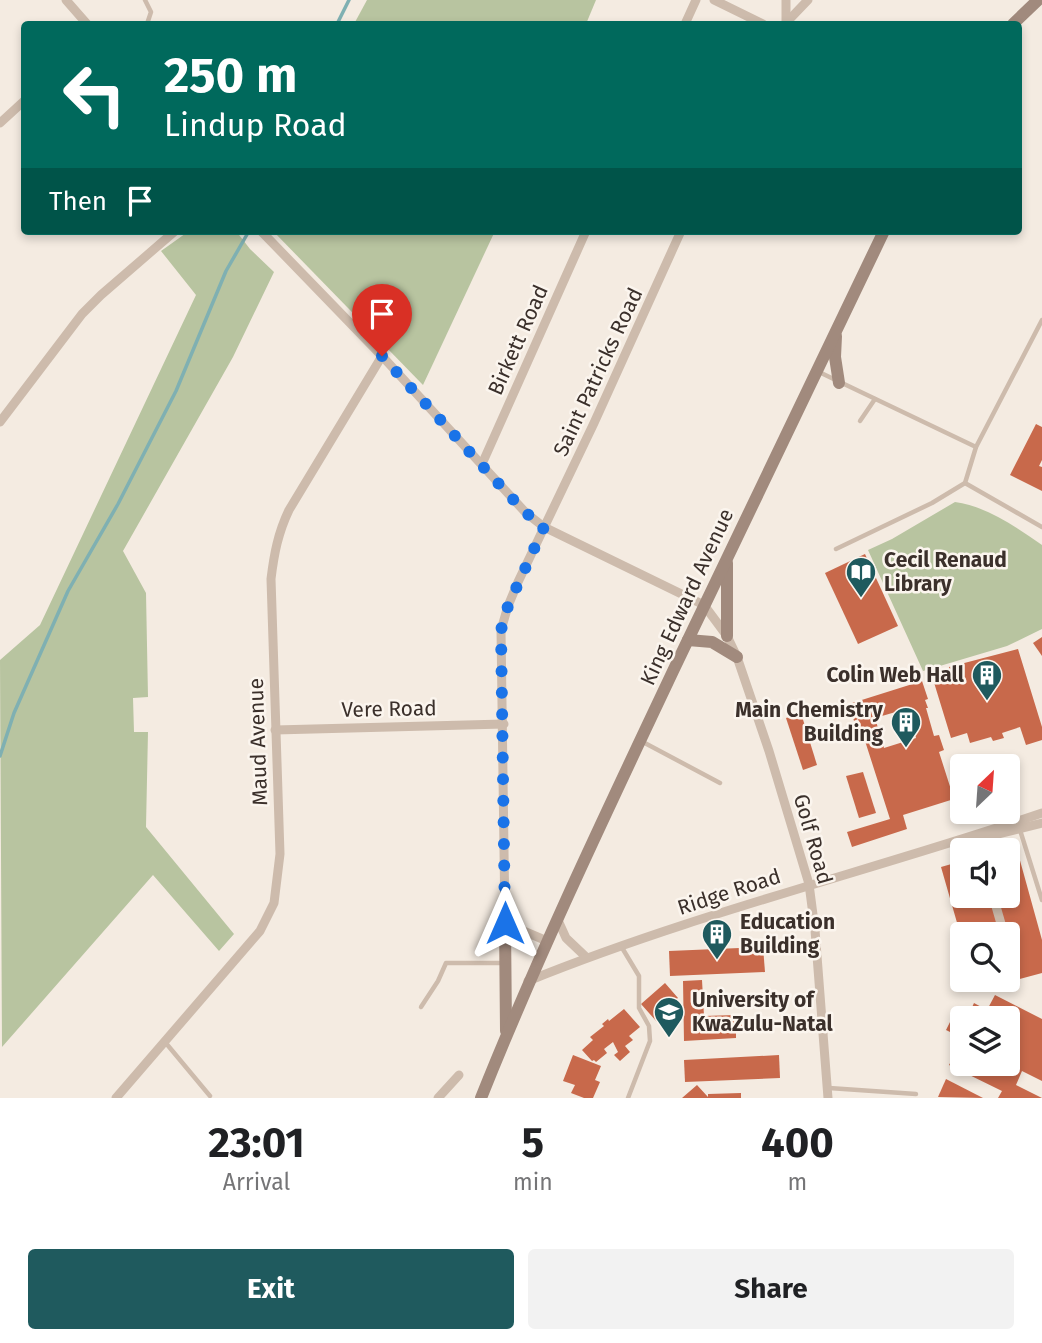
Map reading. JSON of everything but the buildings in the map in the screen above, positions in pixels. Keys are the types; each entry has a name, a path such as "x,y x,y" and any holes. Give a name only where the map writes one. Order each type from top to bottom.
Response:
{"street":[{"path":"66,0 84,21"},
{"path":"686,21 696,0"},
{"path":"715,0 757,21"},
{"path":"786,0 786,21"},
{"path":"788,21 808,0"},
{"path":"1016,21 1038,0"},
{"path":"0,123 21,104"},
{"path":"0,422 82,314 170,235"},
{"path":"265,235 382,356 526,513 544,527 704,605"},
{"name":"Birkett Road","path":"482,464 584,235"},
{"name":"Saint Patricks Road","path":"505,923 501,630 508,606 679,235"},
{"name":"King Edward Avenue","path":"481,1098 528,981 557,918 882,235"},
{"path":"838,325 834,350 839,383"},
{"name":"Maud Avenue","path":"116,1098 260,931 274,903 280,854 271,579 275,546 281,526 382,356"},
{"path":"727,556 727,636"},
{"name":"Golf Road","path":"704,605 727,636 737,657 809,884 828,1093"},
{"path":"688,640 706,640 718,644 737,657"},
{"name":"Vere Road","path":"275,730 504,724"},
{"name":"Ridge Road","path":"528,981 620,944 809,884 943,846 1042,813"},
{"name":"Ridge Road","path":"998,838 1042,823"},
{"name":"Ridge Road","path":"943,846 950,846"},
{"path":"557,918 566,938 586,957"},
{"path":"506,1039 505,923 547,941"},
{"path":"438,1098 459,1075"}],"lane":[{"path":"145,0 151,12 148,21"},
{"path":"836,549 932,503 965,483 976,447 1042,320"},
{"path":"816,370 976,447"},
{"path":"860,421 875,399"},
{"path":"965,483 1042,527"},
{"path":"640,741 720,783"},
{"path":"1020,830 1042,900"},
{"path":"620,944 639,976 639,1008 650,1034 650,1041 628,1098"},
{"path":"421,1007 446,963 505,963"},
{"path":"164,1041 210,1096"},
{"path":"828,1093 916,1094"}],"green space":[{"path":"367,0 596,0 587,21 356,21"},
{"path":"183,235 239,235 274,272 233,357 123,551 146,593 148,697 133,698 134,732 148,732 146,827 234,934 219,951 153,875 2,1047 0,660 40,625 196,295 161,251"},
{"path":"277,235 493,235 423,385"},
{"path":"955,502 989,513 1042,545 1042,629 1007,646 923,671 868,550"}],"waterway":[{"path":"338,21 349,0"},
{"path":"0,756 14,713 68,591 118,504 176,391 226,271 247,235"}],"place":[{"name":"Cecil Renaud Library","path":"861,599"},
{"name":"Colin Web Hall","path":"987,702"},
{"name":"Main Chemistry Building","path":"906,749"},
{"name":"Education Building","path":"717,961"},
{"name":"University of KwaZulu-Natal","path":"669,1039"}],"route":[{"path":"382,356 526,513 544,527 518,582 501,630 505,923"}]}
